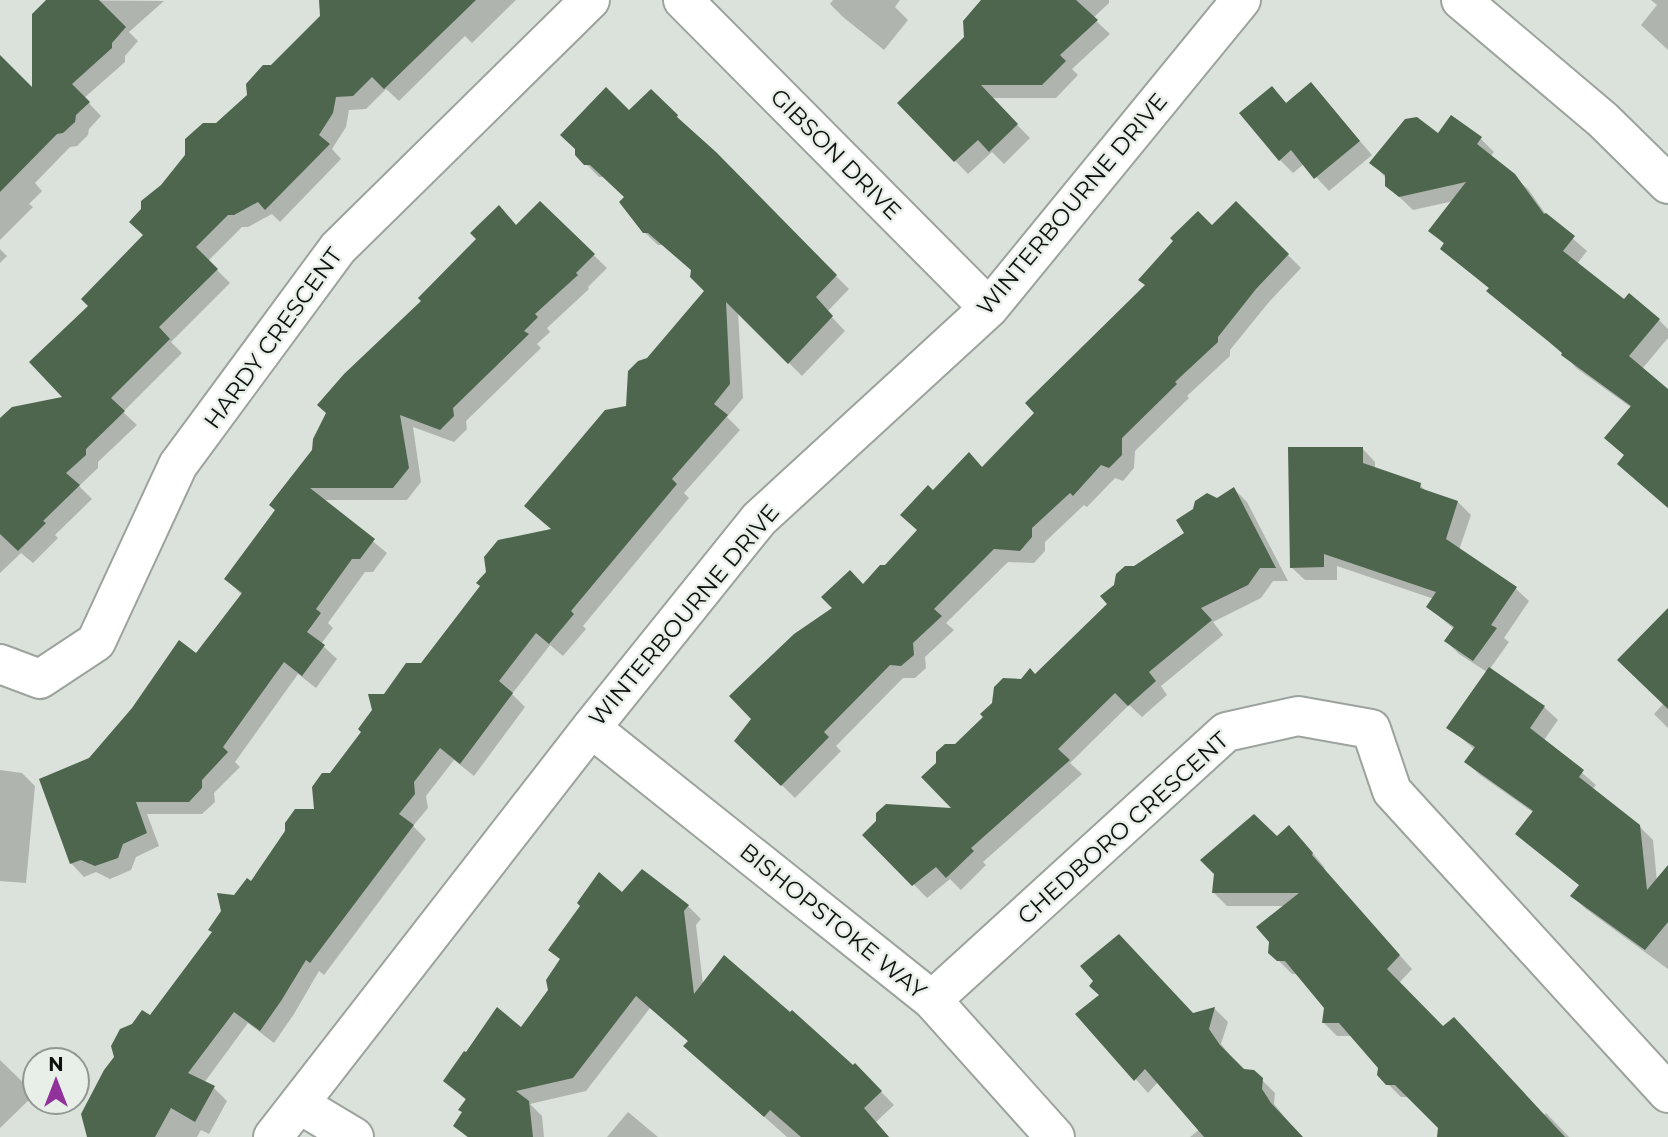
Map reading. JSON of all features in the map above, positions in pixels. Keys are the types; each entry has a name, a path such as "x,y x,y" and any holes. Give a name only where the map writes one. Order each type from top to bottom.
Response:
{"street":[{"name":"HARDY CRESCENT","path":"0,664 40,679 96,642 178,465 338,248 590,0"},
{"name":"GIBSON DRIVE","path":"683,0 989,307"},
{"name":"WINTERBOURNE DRIVE","path":"273,1137 591,728 759,519 989,307 1241,0"},
{"path":"1461,0 1603,120 1668,184"},
{"name":"CHEDBORO CRESCENT","path":"932,1000 1226,732 1298,716 1371,729 1392,791 1668,1093"},
{"name":"BISHOPSTOKE WAY","path":"591,728 932,1000 1055,1137"},
{"path":"299,1104 354,1137"}],"building":[{"path":"46,0 99,0 126,27 112,43 112,48 72,84 90,102 76,115 75,122 63,133 57,134 0,192 0,55 32,87 32,14"},
{"path":"319,0 476,0 384,89 372,77 353,96 336,97 333,113 319,135 330,144 265,210 258,202 234,215 228,215 196,247 218,269 159,327 170,339 111,398 125,411 66,473 80,485 43,521 46,523 18,551 0,534 0,418 12,407 62,397 29,362 88,306 81,299 143,235 129,222 141,209 141,201 161,185 185,155 185,139 203,123 216,123 247,95 246,84 263,65 271,65 320,16"},
{"path":"981,0 1076,0 1098,20 1060,55 1066,61 1042,85 981,85 1018,124 989,152 978,140 954,162 897,103 964,37 963,21"},
{"path":"1311,82 1360,141 1314,179 1291,150 1279,161 1239,113 1272,86 1286,103"},
{"path":"606,87 629,110 651,89 837,275 816,297 833,316 788,364 726,302 730,384 714,404 728,415 672,479 677,484 571,611 574,614 549,644 536,633 499,681 513,693 460,764 440,748 414,782 415,794 399,814 414,825 310,963 306,960 260,1031 234,1012 188,1073 215,1086 195,1122 171,1108 155,1137 87,1137 82,1116 91,1116 91,1095 114,1057 111,1046 120,1029 132,1024 142,1010 150,1015 212,932 208,930 221,911 217,893 234,895 247,878 251,881 285,831 285,823 295,809 314,809 312,787 322,773 330,773 361,732 358,729 372,710 368,694 384,694 406,663 421,663 480,586 476,583 486,572 484,557 498,540 551,529 524,506 605,410 626,406 628,371 638,361 647,358 704,291 690,277 691,270 648,233 643,233 619,202 624,197 590,165 584,165 575,155 575,149 560,135"},
{"path":"1451,115 1482,137 1477,144 1515,174 1544,214 1575,236 1563,251 1624,299 1629,293 1660,319 1629,356 1668,389 1668,508 1617,464 1624,455 1604,438 1631,406 1561,355 1548,341 1486,291 1489,288 1440,249 1444,243 1428,231 1466,182 1399,197 1385,186 1385,175 1369,163 1405,119 1417,117 1438,133"},
{"path":"540,201 595,254 576,273 578,275 535,314 538,317 524,331 529,334 453,408 454,416 440,430 400,415 409,468 393,488 310,488 375,539 360,559 352,559 316,609 321,613 307,632 325,645 302,676 284,662 223,747 228,752 202,780 202,788 189,802 136,802 147,833 123,844 118,858 95,866 81,860 70,864 39,779 89,758 132,708 179,640 196,653 242,593 224,579 275,510 269,505 312,450 313,439 326,413 317,405 344,374 421,301 418,298 476,239 470,233 499,205 516,225"},
{"path":"1236,201 1289,254 1256,289 1218,337 1218,342 1175,382 1177,384 1122,438 1122,455 1109,468 1101,465 1073,496 1070,493 1032,528 1032,537 1020,551 994,549 934,609 942,616 913,643 914,655 901,666 890,665 824,732 829,737 781,786 734,741 751,719 729,696 794,634 832,608 821,597 850,570 863,584 880,565 885,565 917,530 900,515 928,485 933,490 969,452 982,467 1034,413 1025,403 1145,285 1138,280 1173,241 1170,238 1198,211 1212,225"},
{"path":"1288,447 1363,447 1363,463 1421,483 1420,488 1458,501 1446,539 1517,587 1491,625 1497,628 1473,661 1444,641 1454,627 1426,607 1436,592 1324,554 1324,567 1290,568"},
{"path":"1234,487 1276,568 1260,568 1248,585 1201,608 1212,620 1149,672 1156,681 1128,706 1115,693 1058,749 1070,760 971,848 974,851 946,878 936,867 912,886 862,835 876,821 876,813 886,804 951,808 921,777 936,763 936,752 945,744 955,744 983,717 980,714 992,703 994,687 1003,678 1021,679 1030,668 1035,674 1107,604 1100,596 1114,585 1116,574 1125,566 1134,566 1184,533 1176,520 1193,509 1195,501 1207,493 1217,498"},
{"path":"1668,608 1668,709 1617,660"},
{"path":"1489,667 1545,706 1530,728 1584,770 1579,777 1640,825 1647,890 1668,865 1668,922 1645,950 1570,896 1579,885 1515,834 1533,811 1464,762 1475,747 1446,728"},
{"path":"1254,814 1277,836 1289,825 1400,955 1387,969 1443,1026 1454,1017 1565,1137 1437,1137 1438,1128 1395,1085 1386,1085 1377,1075 1378,1068 1339,1023 1322,1023 1324,1008 1285,961 1277,961 1268,953 1269,942 1256,927 1299,893 1212,893 1214,874 1200,860"},
{"path":"642,869 689,905 684,911 694,994 724,955 790,1012 792,1010 853,1065 855,1063 882,1091 864,1108 889,1137 801,1137 770,1110 764,1117 683,1046 688,1041 636,996 573,1078 516,1091 529,1101 533,1137 468,1137 453,1126 462,1112 458,1110 466,1099 443,1081 464,1051 466,1052 497,1007 521,1027 548,990 546,980 560,959 548,950 580,906 577,903 599,872 622,892"},
{"path":"1119,934 1193,1013 1215,1007 1209,1029 1220,1045 1244,1069 1254,1070 1263,1078 1262,1089 1271,1103 1303,1137 1204,1137 1145,1069 1134,1081 1075,1014 1099,995 1089,986 1093,981 1080,966"}]}
